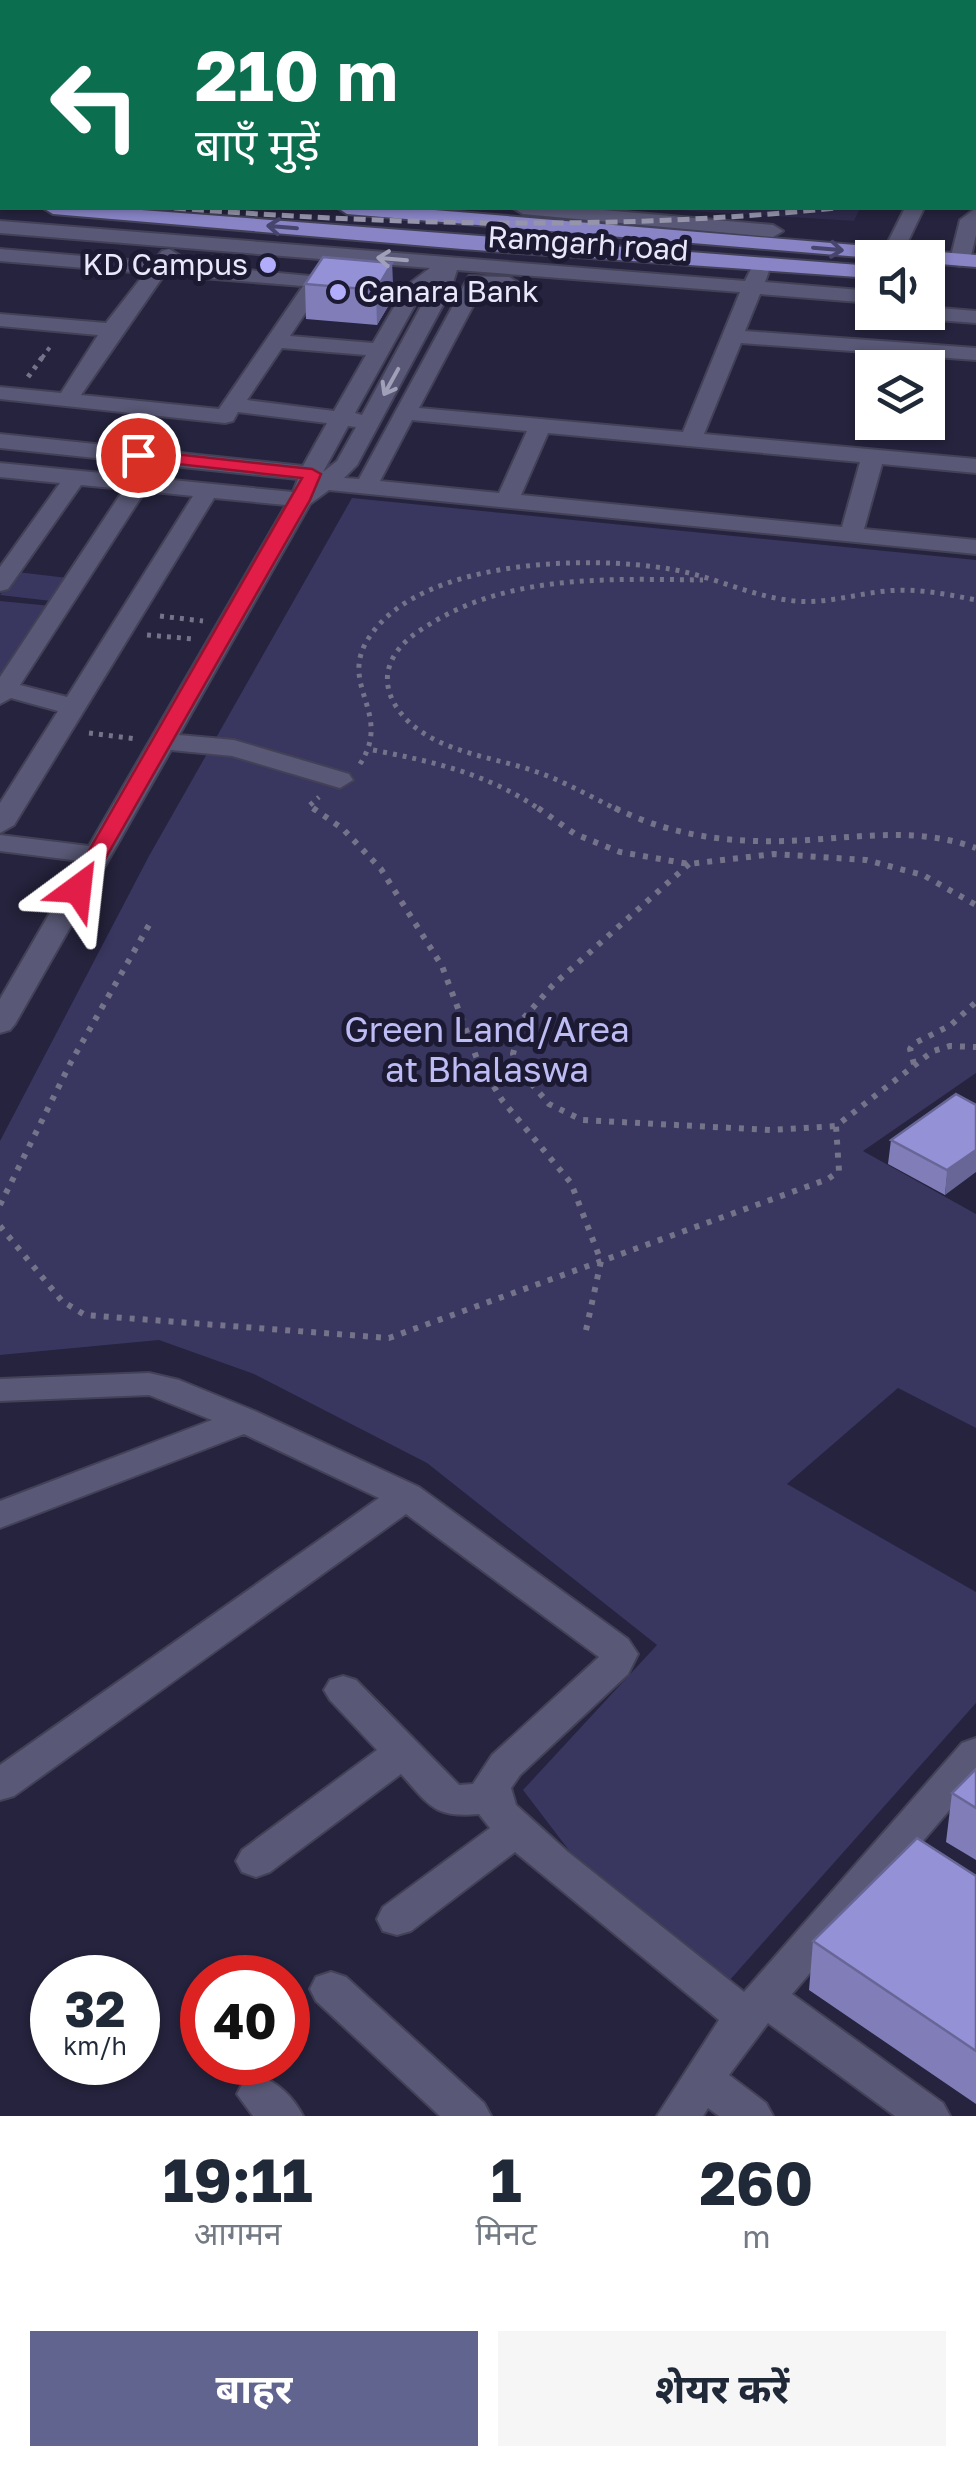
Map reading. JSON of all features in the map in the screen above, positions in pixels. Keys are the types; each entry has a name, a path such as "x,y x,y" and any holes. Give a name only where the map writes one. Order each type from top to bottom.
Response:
{"main road":[{"path":"76,210 855,271"},
{"path":"376,210 772,237 855,249"},
{"path":"945,277 976,280"}],"street":[{"path":"552,210 772,237 777,210"},
{"path":"899,240 913,210"},
{"path":"968,260 970,220 976,214"},
{"name":"Ramgarh road","path":"0,227 449,263 749,294 855,297"},
{"path":"0,276 9,256 42,230"},
{"path":"67,400 112,330 178,241"},
{"path":"0,442 312,484 346,465 440,292 449,263 462,243"},
{"path":"9,256 394,288 449,263"},
{"path":"692,440 762,264"},
{"path":"366,486 476,280 749,294 855,308"},
{"path":"200,450 317,281"},
{"path":"0,1024 312,484 341,418 378,350 394,288"},
{"path":"945,302 976,305"},
{"path":"945,315 976,317"},
{"path":"0,320 112,330"},
{"path":"732,336 976,354"},
{"path":"279,340 378,350"},
{"path":"8,393 369,422"},
{"path":"405,414 976,466"},
{"path":"507,500 540,426"},
{"path":"851,535 873,457"},
{"path":"1,472 208,490 312,484 366,486 976,547"},
{"path":"0,584 75,477"},
{"path":"66,719 2,690 139,484"},
{"path":"0,824 208,490"},
{"path":"163,741 234,748 340,780"},
{"path":"0,843 97,856"},
{"path":"0,1390 149,1384 245,1420 406,1496 619,1654 616,1664 506,1766 491,1786 506,1813 755,2008 928,2116"},
{"path":"0,1515 245,1420"},
{"path":"0,1785 406,1496"},
{"path":"343,1690 450,1800 506,1813"},
{"path":"256,1861 404,1752"},
{"path":"679,2116 755,2008 911,1858 976,1753"},
{"path":"397,1920 506,1813"},
{"path":"331,1989 469,2116"},
{"path":"704,2079 751,2116"}],"path":[{"path":"8,393 66,326"},
{"path":"585,1335 602,1261 564,1170 502,1100 476,1059 442,966 381,868 343,830 310,806 373,750 377,736 358,685 358,660 369,636 388,615 422,596 492,573 592,560 673,569 771,599 836,603 900,590 976,600"},
{"path":"715,580 547,585 482,600 444,615 404,643 386,675 387,692 396,709 419,732 446,745 540,773 623,812 700,838 752,842 917,834 976,848"},
{"path":"66,719 163,741"},
{"path":"373,750 453,766 509,788 558,824 596,844 644,858 689,864 774,854 866,860 924,875 976,905"},
{"path":"689,864 554,985 522,1020 514,1054 523,1074 549,1104 582,1120 771,1130 836,1126 933,1051 950,1046 976,1047"},
{"path":"0,1205 71,1062 149,926"},
{"path":"914,1064 910,1050 914,1044 951,1025 976,1002"},
{"path":"0,1226 62,1301 85,1315 390,1338 828,1179 839,1171 836,1126"}],"shaded area":[{"path":"675,210 859,210 854,221"}],"green space":[{"name":"Green Land/Area at Bhalaswa","path":"352,498 976,560 976,1073 863,1151 976,1214 976,1428 898,1388 787,1484 976,1592 976,1703 729,1981 571,1853 523,1790 657,1645 427,1463 254,1374 159,1340 0,1355 0,1141 149,856"},
{"path":"17,572 68,578 51,601 0,595"},
{"path":"0,601 52,606 0,679"}],"building":[{"path":"323,257 392,263 376,290 305,284"},
{"path":"956,1094 976,1105 976,1150 947,1170 891,1140"},
{"path":"976,1769 976,1808 952,1793"},
{"path":"917,1838 976,1876 976,2051 813,1941"}],"railway":[{"path":"207,210 504,223 670,220 811,210"}],"place":[{"name":"KD Campus","path":"268,265"},
{"name":"Canara Bank","path":"338,292"}],"route":[{"path":"78,889 301,500 312,474 138,455"}]}
